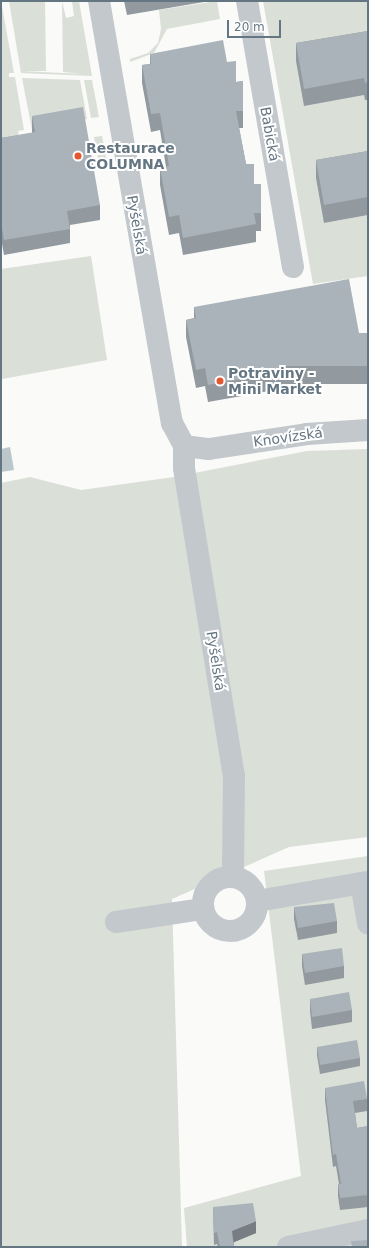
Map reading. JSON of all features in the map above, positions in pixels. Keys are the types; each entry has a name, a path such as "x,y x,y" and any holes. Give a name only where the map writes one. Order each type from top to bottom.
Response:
{"street":[{"name":"Pyšelská","path":"98,1 172,423 184,446 184,468 234,776 233,877"},
{"name":"Babická","path":"247,1 293,267"},
{"name":"Knovízská","path":"184,446 209,449 307,434 368,430"},
{"path":"233,877 252,887 257,901 254,916 237,930 216,927 204,909 208,888 219,879 233,877"},
{"path":"257,901 365,883 368,923"},
{"path":"116,922 204,909"},
{"path":"288,1247 368,1230"}],"shaded area":[{"path":"1,1 14,73 9,73 9,77 15,77 24,130 18,131 21,149 1,153"},
{"path":"9,1 45,1 46,71 22,71 83,74 63,72 62,1 66,18 74,16 72,1 79,1 92,76 21,73"},
{"path":"217,1 220,19 167,29 154,53 130,62 130,59 148,53 158,43 161,29 159,10"},
{"path":"263,1 368,1 364,95 368,100 368,169 324,223 368,215 368,276 313,284"},
{"path":"22,78 80,80 87,119 32,130"},
{"path":"84,80 92,80 99,117 91,118"},
{"path":"102,136 107,162 99,164 94,137"},
{"path":"91,256 107,360 2,379 1,269"},
{"path":"10,447 14,470 1,472 1,449"},
{"path":"368,449 368,837 289,847 172,899 182,1247 1,1247 1,483 30,477 81,490 174,477 307,451"},
{"path":"368,856 368,1247 187,1247 184,1208 301,1176 264,871"}],"building":[{"path":"368,31 368,82 365,83 364,78 304,89 296,43"},
{"path":"223,40 227,62 236,61 236,82 243,81 243,111 236,111 246,164 254,164 254,184 261,184 261,213 254,213 256,224 183,238 179,215 169,217 160,168 169,166 160,113 151,114 142,65 151,64 150,54"},
{"path":"83,107 100,205 67,211 70,229 4,240 1,223 1,138 35,132 32,116"},
{"path":"368,151 368,197 324,205 316,160"},
{"path":"349,279 359,333 368,333 368,366 286,366 286,371 208,385 205,368 196,370 186,320 196,318 194,307"},
{"path":"334,903 337,921 298,928 294,907"},
{"path":"342,948 344,966 305,973 302,954"},
{"path":"349,992 352,1010 312,1017 310,999"},
{"path":"357,1040 360,1058 320,1065 317,1047"},
{"path":"364,1081 367,1099 353,1101 357,1128 368,1126 368,1195 340,1198 338,1184 341,1184 336,1154 333,1155 325,1088"},
{"path":"253,1203 256,1221 232,1231 234,1247 220,1247 217,1232 214,1233 213,1207"},
{"path":"368,1240 368,1247 352,1247 351,1241"}],"place":[{"name":"Restaurace COLUMNA","path":"78,156"},
{"name":"Potraviny - Mini Market","path":"220,381"}]}
